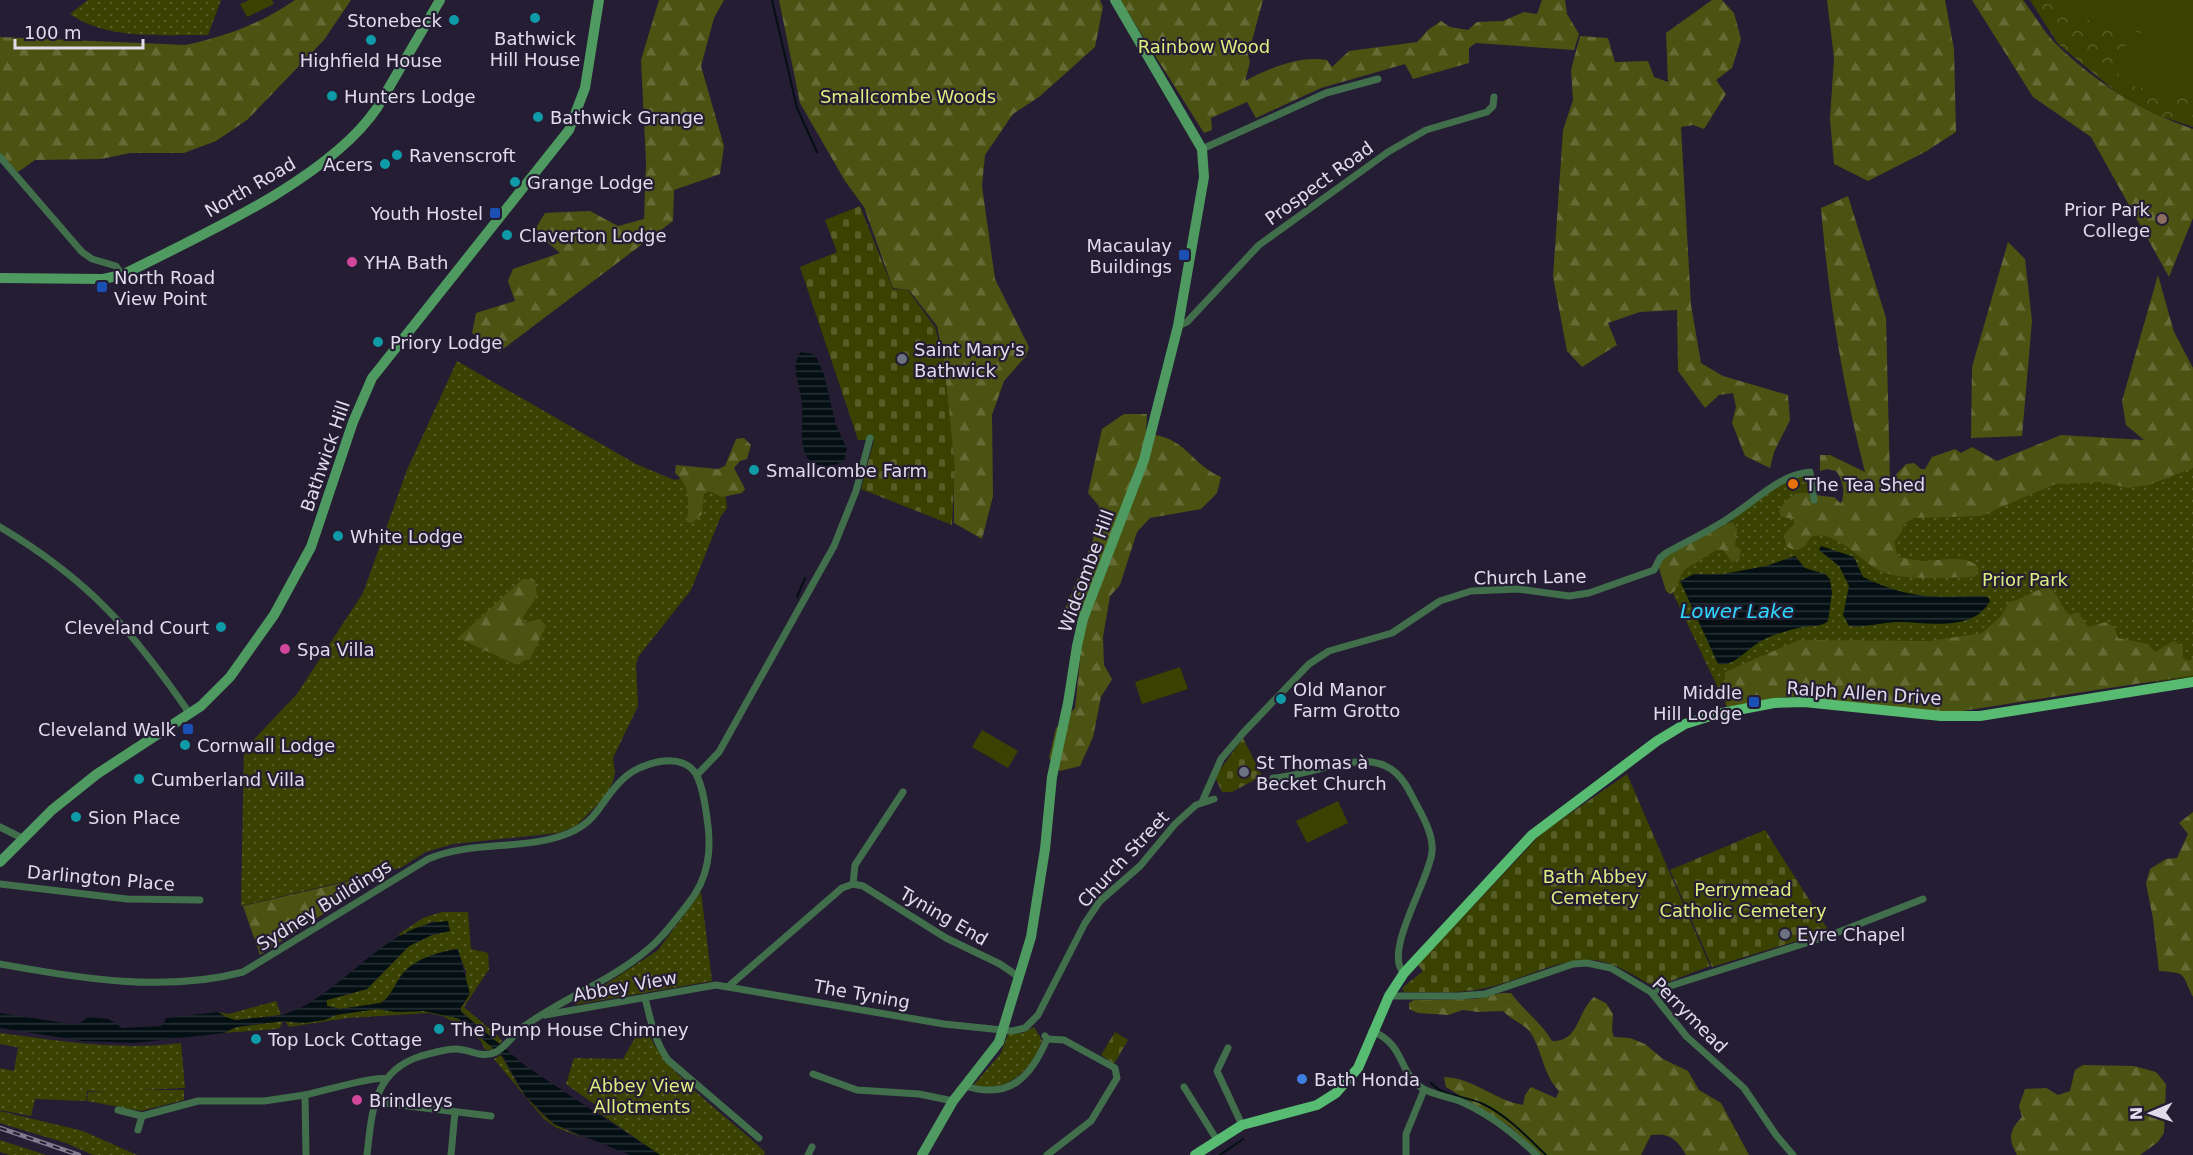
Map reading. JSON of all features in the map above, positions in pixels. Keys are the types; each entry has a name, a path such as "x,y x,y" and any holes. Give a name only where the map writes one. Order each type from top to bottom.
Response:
{"main road":[{"name":"Ralph Allen Drive","path":"1195,1155 1242,1125 1317,1105 1336,1093 1358,1068 1372,1031 1389,996 1404,973 1532,835 1657,741 1685,724 1717,714 1774,703 1804,702 1941,716 1980,716 2193,682"}],"street":[{"name":"North Road","path":"0,278 103,279 122,275 290,186 354,135 377,108 440,0"},
{"name":"Bathwick Hill","path":"0,862 22,838 97,774 190,714 222,687 264,631 311,547 353,422 372,378 569,130 585,88 599,0"},
{"name":"Widcombe Hill","path":"922,1155 953,1101 993,1051 1003,1030 1019,977 1033,927 1053,771 1083,619 1144,460 1178,326 1204,177 1202,149 1115,0"},
{"path":"1202,149 1326,93 1378,79"},
{"name":"Prospect Road","path":"1178,326 1186,322 1259,245 1388,152 1426,130 1487,112 1493,106 1494,97"},
{"path":"0,157 82,252 92,259 116,266 122,275"},
{"path":"367,1155 375,1102 391,1071 404,1062 440,1050 457,1049 482,1054 493,1053 540,1016 646,952 692,900 705,875 710,849 705,805 697,775 719,752 834,546 856,491 870,438"},
{"name":"Church Lane","path":"1202,802 1221,759 1273,699 1309,664 1329,651 1392,633 1440,601 1471,591 1518,589 1569,596 1589,593 1654,570 1660,558 1666,553 1729,518 1778,482 1792,475 1810,472 1814,500"},
{"path":"0,527 45,554 92,592 127,628 190,714"},
{"name":"Sydney Buildings","path":"0,964 63,975 156,983 223,977 243,972 428,859 458,849 550,838 578,830 590,821 622,779 634,770 650,764 674,761 692,769 697,775"},
{"path":"1273,777 1297,776 1354,762 1371,761 1396,771 1407,786 1425,821 1432,848 1430,865 1401,935 1399,968 1404,973"},
{"path":"729,986 842,888 853,884 855,865 903,792"},
{"name":"Church Street","path":"1003,1030 1025,1028 1038,1015 1085,923 1100,901 1140,866 1174,824 1202,802 1214,799"},
{"path":"0,826 22,838"},
{"name":"Darlington Place","path":"0,884 127,899 200,900"},
{"name":"Tyning End","path":"853,884 863,886 946,938 1000,964 1019,977"},
{"path":"1651,992 1831,935 1923,900"},
{"name":"Perrymead","path":"1389,996 1485,994 1573,964 1587,963 1611,968 1651,992 1687,1037 1739,1083 1793,1155"},
{"name":"Abbey View","path":"540,1016 716,985"},
{"name":"The Tyning","path":"716,985 944,1024 1003,1030"},
{"path":"645,998 652,1029 658,1045 668,1060 759,1138"},
{"path":"1372,1031 1387,1037 1415,1083 1424,1090 1479,1110 1506,1127 1537,1155"},
{"path":"965,1086 980,1091 997,1090 1013,1085 1036,1064 1046,1037 1064,1040 1115,1068 1117,1078 1091,1121 1047,1155"},
{"path":"1228,1048 1217,1071 1242,1125"},
{"path":"813,1074 857,1090 919,1094 953,1101"},
{"path":"118,1110 142,1116 187,1102 264,1101 330,1091 375,1077 386,1079"},
{"path":"1184,1087 1217,1140"},
{"path":"1406,1155 1406,1134 1424,1090"},
{"path":"305,1095 306,1155"},
{"path":"375,1102 491,1116"},
{"path":"451,1155 455,1112"},
{"path":"138,1130 142,1116"},
{"path":"808,1155 812,1147"}],"green space":[{"path":"88,0 221,0 208,35 173,35 137,34 102,29 70,14"},
{"path":"249,0 272,0 274,4 247,17 240,4"},
{"path":"295,0 351,0 324,40 247,120 216,141 184,153 130,153 101,159 35,160 18,172 0,155 0,37 185,45 243,28 270,16"},
{"path":"659,0 724,0 714,18 701,66 724,146 720,174 674,190 673,221 499,352 472,333 476,313 515,301 508,281 513,269 560,253 534,231 545,213 590,211 618,226 644,219 646,162 641,60"},
{"name":"Smallcombe Woods","path":"779,0 1100,0 1103,7 1095,47 1039,97 1013,114 985,155 982,186 995,279 1029,347 1026,356 1004,381 992,415 993,496 982,539 954,523 954,466 944,362 937,326 909,290 893,288 864,207 845,181 800,103"},
{"name":"Rainbow Wood","path":"1120,0 1263,0 1248,55 1250,62 1245,81 1275,67 1295,61 1327,60 1332,67 1349,51 1417,42 1441,21 1450,27 1468,30 1477,22 1503,21 1524,12 1537,14 1542,0 1565,0 1567,14 1579,34 1574,50 1476,43 1469,48 1469,63 1413,79 1405,64 1321,88 1256,118 1247,102 1211,118 1212,130 1204,133"},
{"path":"1712,0 1722,0 1734,13 1741,39 1732,68 1716,80 1726,94 1704,129 1693,125 1681,127 1691,305 1701,363 1723,376 1788,395 1790,420 1774,452 1770,468 1745,456 1732,423 1736,407 1733,393 1719,395 1705,408 1678,371 1677,310 1640,312 1608,323 1617,345 1582,367 1567,351 1553,277 1563,130 1573,100 1571,70 1580,36 1608,38 1615,62 1648,61 1654,77 1668,82 1666,33"},
{"path":"1827,0 1945,0 1954,49 1956,132 1925,152 1868,181 1834,164 1830,119 1834,58"},
{"path":"1972,0 2023,0 2052,39 2087,71 2120,94 2155,114 2193,129 2193,218 2169,277 2091,137 2033,97"},
{"path":"2030,0 2193,0 2193,127 2155,114 2120,95 2058,44"},
{"path":"2073,0 2193,0 2193,43 2070,16"},
{"path":"2129,30 2193,45 2193,100 2117,82"},
{"path":"1848,196 1886,318 1890,481 1906,464 1914,463 1921,469 1925,469 1932,457 1955,449 1961,453 1972,447 1997,461 2061,435 2144,440 2126,425 2122,401 2158,275 2174,332 2193,368 2193,468 2149,485 2128,488 2101,482 2055,484 1981,516 1913,518 1904,524 1894,542 1898,557 1920,561 1962,559 1975,564 1979,569 1975,577 1925,578 1888,574 1871,566 1846,546 1828,537 1810,538 1806,545 1797,550 1786,546 1784,534 1794,524 1794,519 1781,517 1779,511 1791,497 1804,493 1834,497 1841,504 1843,491 1841,479 1836,471 1827,469 1820,471 1820,455 1830,455 1865,472 1837,341 1821,208"},
{"path":"860,206 893,289 908,290 935,327 944,362 955,467 952,525 861,489 874,440 858,440 800,267 837,252 825,220"},
{"path":"2008,242 2025,259 2032,321 2022,436 1971,438 1972,367"},
{"path":"457,361 636,464 674,480 685,478 725,491 727,508 721,516 691,590 638,657 636,665 638,706 613,758 615,773 613,782 603,799 576,826 558,833 453,844 426,852 400,868 241,906 244,750 297,694 363,593 407,470"},
{"name":"Prior Park","path":"2193,377 2193,677 2111,687 1949,713 1790,696 1727,707 1661,568 1671,552 1731,521 1781,481 1806,474 1809,500 1851,503 2146,442"},
{"path":"1124,414 1147,414 1146,434 1159,436 1179,445 1201,465 1221,477 1217,493 1201,509 1150,518 1137,532 1120,585 1110,596 1103,637 1104,665 1112,679 1101,697 1093,737 1080,766 1060,771 1049,758 1056,728 1075,708 1084,622 1065,610 1093,540 1099,506 1088,493 1102,429"},
{"path":"744,438 751,445 747,459 740,461 734,468 745,489 742,493 722,497 709,491 704,494 702,514 692,523 687,522 688,496 684,484 675,473 676,465 718,469 725,466 736,439"},
{"path":"1732,522 1737,529 1735,546 1741,550 1739,560 1732,562 1723,550 1716,551 1685,570 1675,591 1670,594 1666,591 1657,562 1663,556"},
{"path":"523,579 535,580 537,596 523,617 524,623 540,619 546,626 530,659 515,664 458,638"},
{"path":"2049,588 2056,594 2070,615 2078,612 2088,627 2106,622 2114,627 2118,638 2148,644 2155,652 2174,641 2183,647 2183,658 2189,661 2193,658 2193,675 1949,713 1788,696 1727,707 1725,672 1799,640 1930,641 1982,633 2001,616 2009,602"},
{"path":"1180,667 1188,689 1142,704 1135,682"},
{"path":"982,730 1018,751 1008,768 972,747"},
{"path":"1243,738 1262,776 1232,792 1222,792 1215,777"},
{"name":"Bath Abbey Cemetery","path":"1627,774 1710,966 1655,987 1608,963 1579,960 1476,990 1404,992 1402,988 1423,971 1418,965 1542,833"},
{"path":"1338,801 1348,823 1307,843 1296,821"},
{"path":"2193,812 2193,997 2183,976 2159,971 2146,883 2150,869 2166,859 2177,858 2188,834 2179,823"},
{"name":"Perrymead Catholic Cemetery","path":"1765,830 1829,931 1712,967 1670,870"},
{"path":"388,872 260,955 243,906"},
{"path":"701,892 712,981 574,1005 658,950"},
{"path":"442,912 468,912 471,949 488,953 489,969 464,1007 498,1036 502,1041 499,1045 461,1011 466,1001 466,971 457,949 442,952 412,965 401,976 387,998 380,1003 340,1009 327,1006 327,1000 367,989 409,946 432,935 449,931 434,921 400,936 399,934 423,918"},
{"path":"1511,993 1552,1041 1568,1037 1594,997 1606,1003 1613,1014 1614,1037 1630,1038 1645,1044 1663,1059 1688,1071 1699,1090 1721,1103 1749,1155 1686,1155 1672,1138 1657,1134 1651,1135 1641,1155 1542,1155 1509,1126 1446,1087 1444,1077 1465,1081 1503,1099 1523,1105 1525,1095 1531,1087 1556,1098 1559,1091 1546,1071 1530,1031 1503,1011 1463,1010 1448,1015 1418,1013 1409,1009 1409,1003 1414,1000 1475,999"},
{"path":"276,1001 281,1015 236,1020 225,1018 218,1012 228,1014"},
{"path":"378,1009 396,1012 424,1011 455,1016 494,1049 485,1050 481,1041 462,1027 443,1016 429,1013 347,1018 289,1027 285,1021 305,1022"},
{"path":"283,1021 280,1028 276,1029 224,1033 236,1027"},
{"path":"1034,1027 1042,1040 1032,1060 1017,1077 997,1086 974,1085 1001,1053 1008,1034 1023,1033"},
{"name":"Abbey View Allotments","path":"639,1031 648,1031 668,1063 699,1095 765,1152 764,1155 660,1155 595,1110 597,1106 566,1084 574,1058 623,1059"},
{"path":"1115,1032 1128,1040 1114,1064 1101,1055"},
{"path":"0,1033 113,1045 181,1043 185,1088 140,1090 184,1090 184,1100 141,1111 87,1101 88,1092 107,1091 87,1091 86,1101 35,1099 31,1116 0,1110 0,1068 14,1071 18,1048 26,1049 0,1044"},
{"path":"501,1055 519,1087 542,1114 554,1124 586,1139 555,1127 543,1118 494,1059"},
{"path":"2083,1065 2134,1066 2156,1072 2166,1084 2164,1133 2158,1142 2140,1155 2017,1155 2011,1135 2014,1126 2022,1117 2019,1106 2025,1089 2046,1088 2058,1095 2070,1091 2075,1070"},
{"path":"0,1111 83,1131 137,1155 93,1155 66,1143 0,1123"},
{"path":"0,1140 46,1155 9,1155 0,1152"}],"water":[{"path":"801,352 813,354 817,358 824,375 836,425 847,449 844,461 830,467 813,464 804,450 802,405 796,374 796,363"},
{"path":"1821,546 1854,557 1863,577 1895,590 1922,596 1983,596 1988,597 1990,601 1972,618 1960,622 1933,624 1895,622 1849,626 1843,615 1849,586 1839,566 1819,550"},
{"name":"Lower Lake","path":"1795,556 1805,568 1825,574 1830,579 1832,593 1828,621 1774,635 1758,643 1735,661 1718,664 1680,581 1694,574 1723,574 1766,566"},
{"path":"448,921 450,931 432,935 409,946 367,989 327,1000 327,1006 340,1009 381,1003 388,997 409,967 422,959 458,949 470,994 461,1007 461,1012 527,1067 660,1155 630,1155 554,1124 525,1096 504,1058 460,1019 424,1011 396,1012 378,1009 336,1015 325,1020 305,1023 284,1021 236,1027 224,1033 134,1043 83,1041 0,1028 0,1013 78,1025 88,1017 109,1019 122,1028 162,1026 166,1018 218,1012 236,1020 272,1017 288,1013 308,1003 404,933 425,925"}],"waterway":[{"path":"772,0 797,108 817,152"},
{"path":"797,597 805,578"},
{"path":"1431,1083 1442,1091 1476,1101 1501,1114 1546,1155"},
{"path":"1220,1155 1243,1139"}],"railway":[{"path":"0,1128 79,1155"}],"place":[{"name":"Bathwick Hill House","path":"535,18"},
{"name":"Stonebeck","path":"454,20"},
{"name":"Highfield House","path":"371,40"},
{"name":"Hunters Lodge","path":"332,96"},
{"name":"Bathwick Grange","path":"538,117"},
{"name":"Ravenscroft","path":"397,155"},
{"name":"Acers","path":"385,164"},
{"name":"Grange Lodge","path":"515,182"},
{"name":"Youth Hostel","path":"495,213"},
{"name":"Prior Park College","path":"2162,219"},
{"name":"Claverton Lodge","path":"507,235"},
{"name":"Macaulay Buildings","path":"1184,255"},
{"name":"YHA Bath","path":"352,262"},
{"name":"North Road View Point","path":"102,287"},
{"name":"Priory Lodge","path":"378,342"},
{"name":"Saint Mary's Bathwick","path":"902,359"},
{"name":"Smallcombe Farm","path":"754,470"},
{"name":"The Tea Shed","path":"1793,484"},
{"name":"White Lodge","path":"338,536"},
{"name":"Cleveland Court","path":"221,627"},
{"name":"Spa Villa","path":"285,649"},
{"name":"Old Manor Farm Grotto","path":"1281,699"},
{"name":"Middle Hill Lodge","path":"1754,702"},
{"name":"Cleveland Walk","path":"188,729"},
{"name":"Cornwall Lodge","path":"185,745"},
{"name":"St Thomas à Becket Church","path":"1244,772"},
{"name":"Cumberland Villa","path":"139,779"},
{"name":"Sion Place","path":"76,817"},
{"name":"Eyre Chapel","path":"1785,934"},
{"name":"The Pump House Chimney","path":"439,1029"},
{"name":"Top Lock Cottage","path":"256,1039"},
{"name":"Bath Honda","path":"1302,1079"},
{"name":"Brindleys","path":"357,1100"}]}
